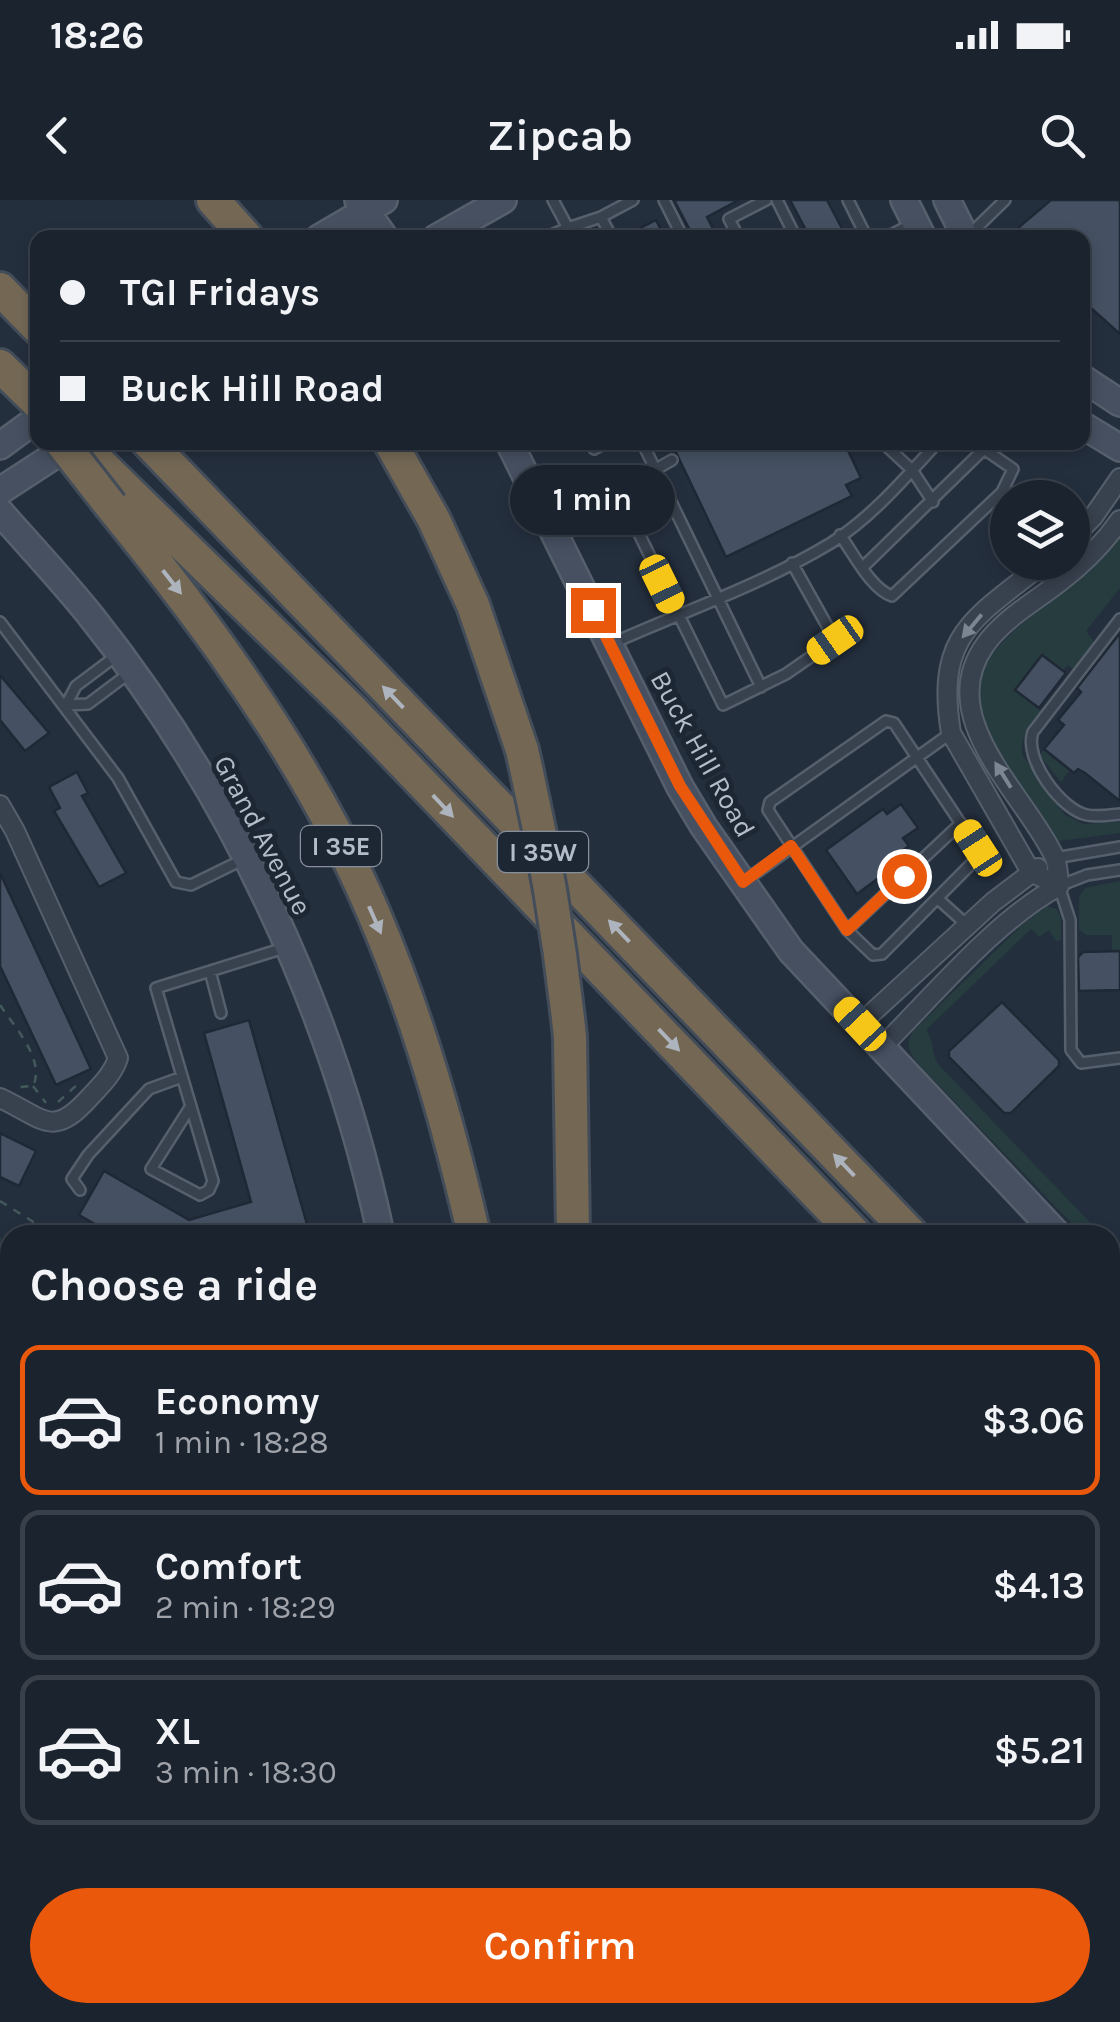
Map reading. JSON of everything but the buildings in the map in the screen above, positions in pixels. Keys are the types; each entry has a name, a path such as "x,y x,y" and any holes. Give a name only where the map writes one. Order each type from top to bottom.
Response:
{"highway":[{"path":"217,204 240,230"},
{"path":"0,289 30,320"},
{"path":"4,370 30,396"},
{"path":"4,370 30,404"},
{"name":"I 35E","path":"69,450 120,500 277,730 332,828 400,985 453,1145 472,1225"},
{"name":"I 35W","path":"82,450 120,500 352,710 846,1225"},
{"name":"I 35W","path":"155,450 902,1225"},
{"path":"395,450 434,520 473,605 522,750 542,836 570,1037 574,1225"}],"street":[{"path":"450,230 503,200"},
{"path":"947,200 962,230"},
{"path":"330,230 369,203 381,230"},
{"path":"1090,383 1120,403"},
{"path":"0,446 30,422"},
{"path":"1090,431 1120,448"},
{"path":"0,491 64,450"},
{"name":"Buck Hill Road","path":"513,450 680,786 743,882 791,950 1049,1225"},
{"path":"1090,520 1120,478"},
{"name":"Grand Avenue","path":"0,512 81,604 125,663 184,750 245,858 329,1050 354,1123 379,1225"},
{"path":"1060,886 1056,858 971,717 970,680 974,664 994,634 1064,579 1120,520"},
{"path":"1023,580 978,616 957,645 946,682 951,733 1030,872 1060,886"},
{"path":"0,805 15,830 118,1058 115,1069 62,1123 50,1122 5,1092"},
{"path":"860,1024 1030,872 1056,858"},
{"path":"882,1047 1008,923 1037,898 1060,886"}],"lane":[{"path":"553,200 568,228"},
{"path":"563,230 602,217 633,200"},
{"path":"664,200 680,230"},
{"path":"735,230 729,219 766,200"},
{"path":"778,200 792,230"},
{"path":"848,200 863,230"},
{"path":"974,230 1006,200"},
{"path":"602,217 608,230"},
{"path":"646,450 761,687"},
{"path":"893,450 933,502"},
{"path":"610,644 792,563 840,536 885,498 931,450"},
{"path":"863,567 983,450"},
{"path":"840,536 882,592 892,596 1002,492 1013,469 985,450"},
{"path":"672,460 618,491 723,705 761,687 835,640 792,563"},
{"path":"1120,619 1030,742 1036,765 1074,810 1089,816 1120,814"},
{"path":"0,622 118,778 176,882 191,886 245,858"},
{"path":"66,705 76,686 125,663"},
{"path":"66,705 88,704 125,663"},
{"path":"886,721 894,723 918,756 978,848 976,858 882,954 872,955 847,930 768,810 770,802 886,721"},
{"path":"743,882 951,733"},
{"path":"847,930 961,824"},
{"path":"1056,858 1120,847"},
{"path":"1120,870 1087,875 1060,886 1070,920 1071,1050 1080,1063 1120,1058"},
{"path":"937,898 967,926"},
{"path":"191,1106 151,1169 200,1194 209,1190 213,1182 191,1106 156,988 286,947"},
{"path":"210,971 220,1013"},
{"path":"80,1190 72,1179 88,1155 149,1089 182,1077"}],"path":[{"path":"0,1004 36,1068 33,1086"},
{"path":"5,1092 33,1086"},
{"path":"33,1086 50,1108"},
{"path":"0,1201 38,1225"}],"green space":[{"path":"1120,536 1120,588 1086,631 1095,643 1074,670 1068,665 1063,671 1042,655 1015,689 1042,711 1025,736 1022,754 1065,815 1083,824 1120,822 1120,833 1059,841 1049,832 1004,762 982,718 978,697 981,678 1001,644 1077,580 1090,580 1090,568"},
{"path":"1044,749 1070,770 1061,782 1040,756"},
{"path":"1120,881 1120,951 1112,952 1112,935 1087,935 1079,930 1079,897 1085,888"},
{"path":"1047,906 1057,909 1061,940 1056,941 1049,930 1039,937 1031,929 926,1030 939,1065 1092,1225 1073,1225 923,1069 909,1046 915,1029 1023,924"}],"route":[{"path":"593,610 680,786 743,882 791,846 847,930 904,876"}]}
